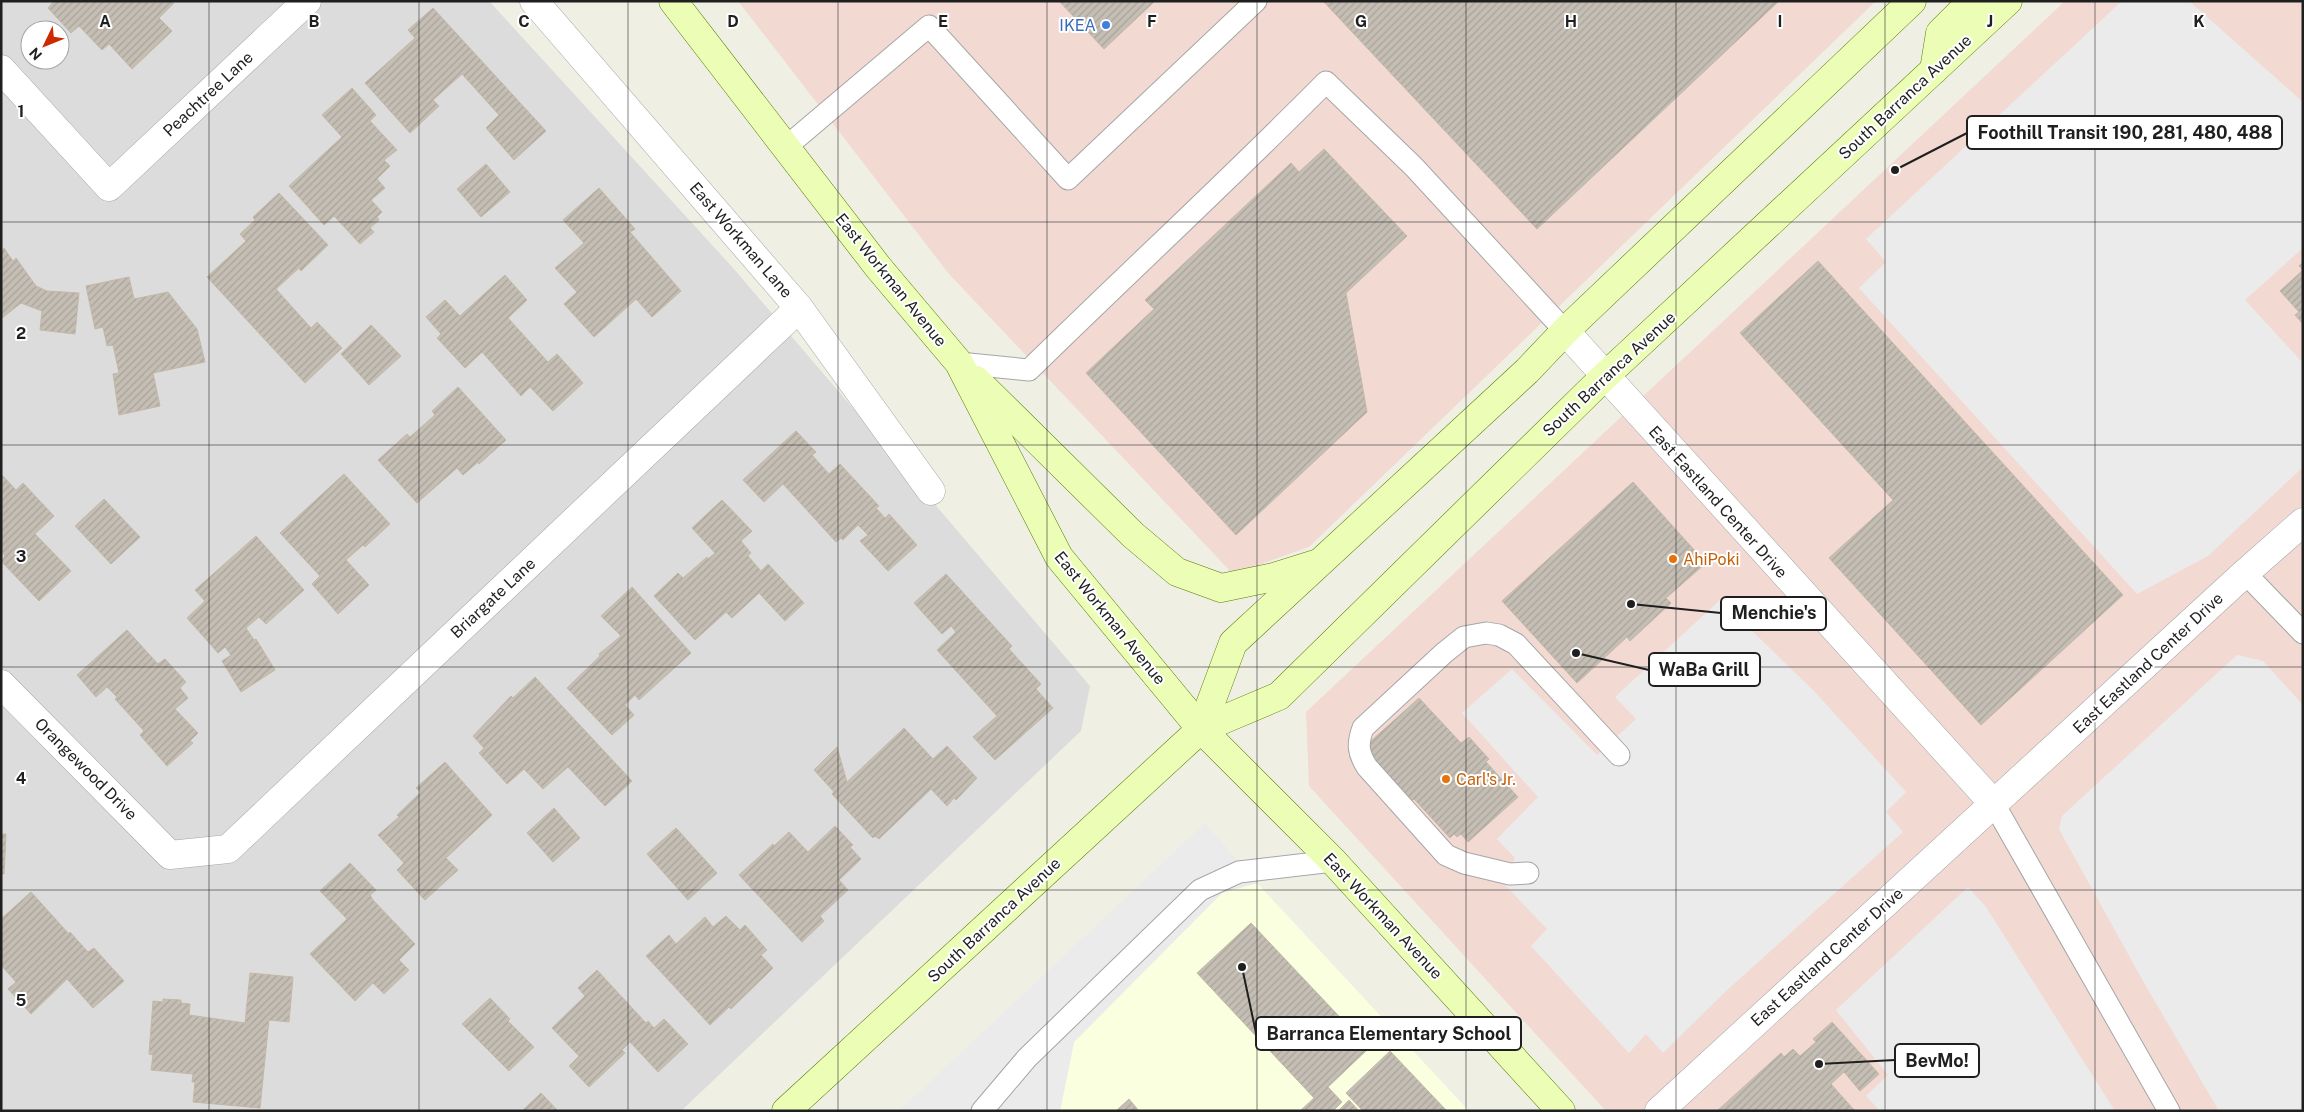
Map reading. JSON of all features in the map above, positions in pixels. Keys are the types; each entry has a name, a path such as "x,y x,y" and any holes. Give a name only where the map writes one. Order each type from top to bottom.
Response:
{"main road":[{"name":"East Workman Avenue","path":"673,1 878,267 959,363 1059,557 1201,729 1333,861 1562,1111"},
{"name":"South Barranca Avenue","path":"1201,729 1233,643 1323,562 1527,371 1565,332 1912,1"},
{"path":"1934,70 1940,33 1972,1"},
{"name":"South Barranca Avenue","path":"786,1111 1201,729 1279,696 1605,376 2008,1"},
{"path":"959,363 1133,535 1177,572 1221,588 1274,577 1323,562"}],"street":[{"name":"Peachtree Lane","path":"1,70 109,187 307,1"},
{"name":"East Workman Lane","path":"534,1 799,308 931,491"},
{"name":"Briargate Lane","path":"170,855 228,849 799,308"},
{"name":"East Eastland Center Drive","path":"1565,332 1994,804"},
{"name":"East Eastland Center Drive","path":"1659,1111 2245,573 2303,522"},
{"name":"Orangewood Drive","path":"1,684 170,855"}],"lane":[{"path":"786,147 928,26 1068,179 1256,1"},
{"path":"959,363 1029,370 1134,267 1251,158 1326,82 1414,167 1565,332"},
{"path":"2245,573 2303,634"},
{"path":"1528,873 1510,874 1474,865 1446,855 1366,767 1358,754 1358,740 1363,728 1444,653 1464,638 1486,633 1499,636 1516,644 1619,755"},
{"path":"1994,804 2169,1111"},
{"path":"982,1111 1027,1058 1200,890 1239,872 1333,861"}],"shaded area":[{"path":"1,1 489,1 734,269 1090,686 1081,731 681,1111 1,1111"},
{"path":"738,1 1876,1 1309,547 1233,574 949,274"},
{"path":"2065,1 2303,1 2303,1111 1606,1111 1309,786 1306,712"},
{"path":"2122,1 2189,1 2303,102 2303,248 2245,300 2303,363 2303,467 2208,556 2137,594 1859,288 1886,262 1866,239"},
{"path":"1720,600 1813,690 1906,792 1886,812 1903,832 1725,992 1663,1053 1646,1034 1629,1053 1531,946 1547,929 1503,883 1515,858 1497,839 1538,797 1462,713 1512,669 1597,755 1636,719 1615,697"},
{"path":"2237,655 2263,661 2303,705 2303,1111 2219,1111 2143,981 2059,829 2062,816"},
{"path":"1205,823 1257,883 1222,893 1074,1042 1060,1111 899,1111"},
{"path":"1257,883 1469,1111 1060,1111 1074,1042 1222,893"},
{"path":"1968,887 1986,907 2115,1111 1880,1111 1866,1096 1888,1075 1836,1010"}],"building":[{"path":"54,1 172,1 174,3 159,18 172,31 132,69 109,44 102,50 79,26 71,33 70,20 59,20 48,8"},
{"name":"IKEA","path":"1059,1 1155,1 1104,49"},
{"path":"1323,1 1779,1 1537,229"},
{"path":"433,8 546,131 514,160 486,128 499,115 462,74 433,100 439,106 410,133 365,83 415,38 408,30"},
{"path":"352,88 376,115 370,121 397,150 384,160 390,166 377,179 385,188 371,200 382,212 377,217 379,220 370,228 374,232 360,244 334,216 324,225 289,186 342,137 322,115"},
{"path":"1324,149 1407,236 1346,293 1367,412 1236,535 1086,373 1154,309 1145,300 1291,163 1299,172"},
{"path":"486,164 510,192 481,217 457,189"},
{"path":"599,188 635,229 630,232 681,291 652,317 636,299 594,337 564,304 577,292 555,268 584,243 563,220"},
{"path":"279,193 328,245 301,271 299,268 276,289 311,328 317,322 342,348 305,383 207,277 246,241 240,234 255,220 253,217"},
{"path":"4,248 13,261 16,258 36,286 47,291 79,293 75,334 40,330 42,311 21,303 2,318 1,251"},
{"path":"1818,261 2123,595 1981,725 1829,558 1893,500 1740,333"},
{"path":"2303,262 2303,270 2299,266"},
{"path":"2303,270 2303,324 2295,315 2299,312 2280,291"},
{"path":"505,275 527,300 508,318 548,362 557,354 583,383 553,411 530,387 521,396 482,352 465,368 437,338 441,334 426,317 445,300 460,316"},
{"path":"129,277 134,299 168,292 197,329 205,362 153,373 160,406 119,415 113,374 119,373 113,345 107,346 103,327 95,329 86,286"},
{"path":"371,325 401,356 369,385 341,354"},
{"path":"458,387 506,440 479,464 478,462 463,475 457,468 417,503 378,460 407,434 410,437 435,415 432,411"},
{"path":"796,431 816,452 812,455 829,474 840,464 879,506 876,508 885,518 889,514 917,545 888,571 860,541 868,535 858,525 843,540 841,538 836,542 783,484 764,502 743,480"},
{"path":"1,474 16,490 23,483 54,516 35,534 71,571 39,601 1,561 5,556 1,551"},
{"path":"344,474 390,524 365,547 363,545 346,560 369,585 338,614 312,584 320,576 280,533"},
{"path":"1633,482 1706,563 1666,598 1671,603 1630,641 1627,637 1577,683 1502,601"},
{"path":"104,499 140,537 111,564 75,526"},
{"path":"722,500 752,531 741,541 751,553 748,556 761,571 768,564 804,603 785,621 759,593 732,618 726,612 695,640 654,596 678,573 683,578 707,557 708,559 715,553 692,528"},
{"path":"256,536 304,590 266,624 259,617 246,628 254,640 256,639 275,670 241,692 222,661 231,655 225,647 218,653 187,618 205,601 195,590"},
{"path":"946,574 1012,646 1009,649 1041,684 1036,689 1053,708 995,760 973,737 997,716 937,650 956,632 951,626 942,634 914,603"},
{"path":"632,587 691,653 639,700 635,695 625,705 634,715 612,735 567,688 600,656 599,654 621,636 601,616"},
{"path":"127,630 158,664 165,659 186,682 180,688 188,698 175,709 198,733 190,741 193,743 167,766 140,735 144,731 115,699 117,697 107,687 96,697 77,675"},
{"path":"535,677 632,781 605,806 568,767 543,789 524,769 507,784 479,753 484,748 473,736 511,696 513,698"},
{"name":"Carl's Jr.","path":"1419,698 1461,743 1469,737 1489,759 1486,762 1518,797 1468,842 1461,834 1457,837 1454,834 1450,838 1414,799 1410,802 1362,749"},
{"path":"904,728 933,759 947,746 977,778 956,800 954,798 947,806 931,789 879,839 875,836 873,838 832,794 834,792 814,770 837,747 847,782"},
{"path":"445,762 492,815 446,858 458,870 425,900 397,870 404,863 378,835 399,817 397,815 421,792 416,788"},
{"path":"554,808 580,838 553,862 527,833"},
{"path":"835,826 853,845 850,847 861,859 839,880 848,890 820,916 824,921 802,942 739,875 789,832 808,852"},
{"path":"676,828 717,873 688,900 647,854"},
{"path":"1,834 6,834 4,874 1,874"},
{"path":"350,863 376,890 370,895 373,900 415,944 399,960 409,970 384,994 373,983 355,1001 310,954 347,919 320,891"},
{"path":"31,892 69,934 70,932 88,952 94,948 124,981 93,1008 67,979 31,1014 8,989 16,982 1,965 1,919"},
{"path":"726,916 740,930 745,925 767,950 761,955 773,968 731,1009 729,1007 710,1025 646,956 669,935 676,944 705,917 713,927"},
{"path":"1251,923 1369,1048 1328,1087 1342,1102 1333,1111 1300,1111 1314,1098 1197,973"},
{"path":"597,970 646,1023 648,1021 654,1028 664,1019 688,1044 658,1072 630,1042 622,1050 625,1053 589,1087 569,1066 579,1056 552,1028 585,996 578,988"},
{"path":"250,973 293,977 289,1022 269,1020 260,1108 193,1102 195,1082 192,1082 193,1074 151,1070 153,1055 149,1054 153,1001 163,1002 163,999 181,1000 181,1003 190,1004 189,1015 245,1023"},
{"path":"490,998 510,1019 508,1021 534,1047 509,1071 462,1024"},
{"path":"1832,1022 1879,1074 1860,1091 1844,1072 1831,1084 1855,1111 1717,1111 1781,1053 1784,1057 1793,1049 1800,1056 1816,1042 1813,1039"},
{"path":"1390,1051 1446,1110 1363,1111 1346,1093"},
{"path":"541,1093 558,1111 522,1111"},
{"path":"1129,1099 1139,1111 1116,1111"},
{"path":"1349,1100 1359,1111 1338,1111"}],"place":[{"name":"IKEA","path":"1106,25"},
{"name":"Foothill Transit 190, 281, 480, 488","path":"1895,170"},
{"name":"AhiPoki","path":"1673,559"},
{"name":"Menchie's","path":"1631,604"},
{"name":"WaBa Grill","path":"1576,653"},
{"name":"Carl's Jr.","path":"1446,779"},
{"name":"Barranca Elementary School","path":"1242,967"},
{"name":"BevMo!","path":"1819,1064"}]}
